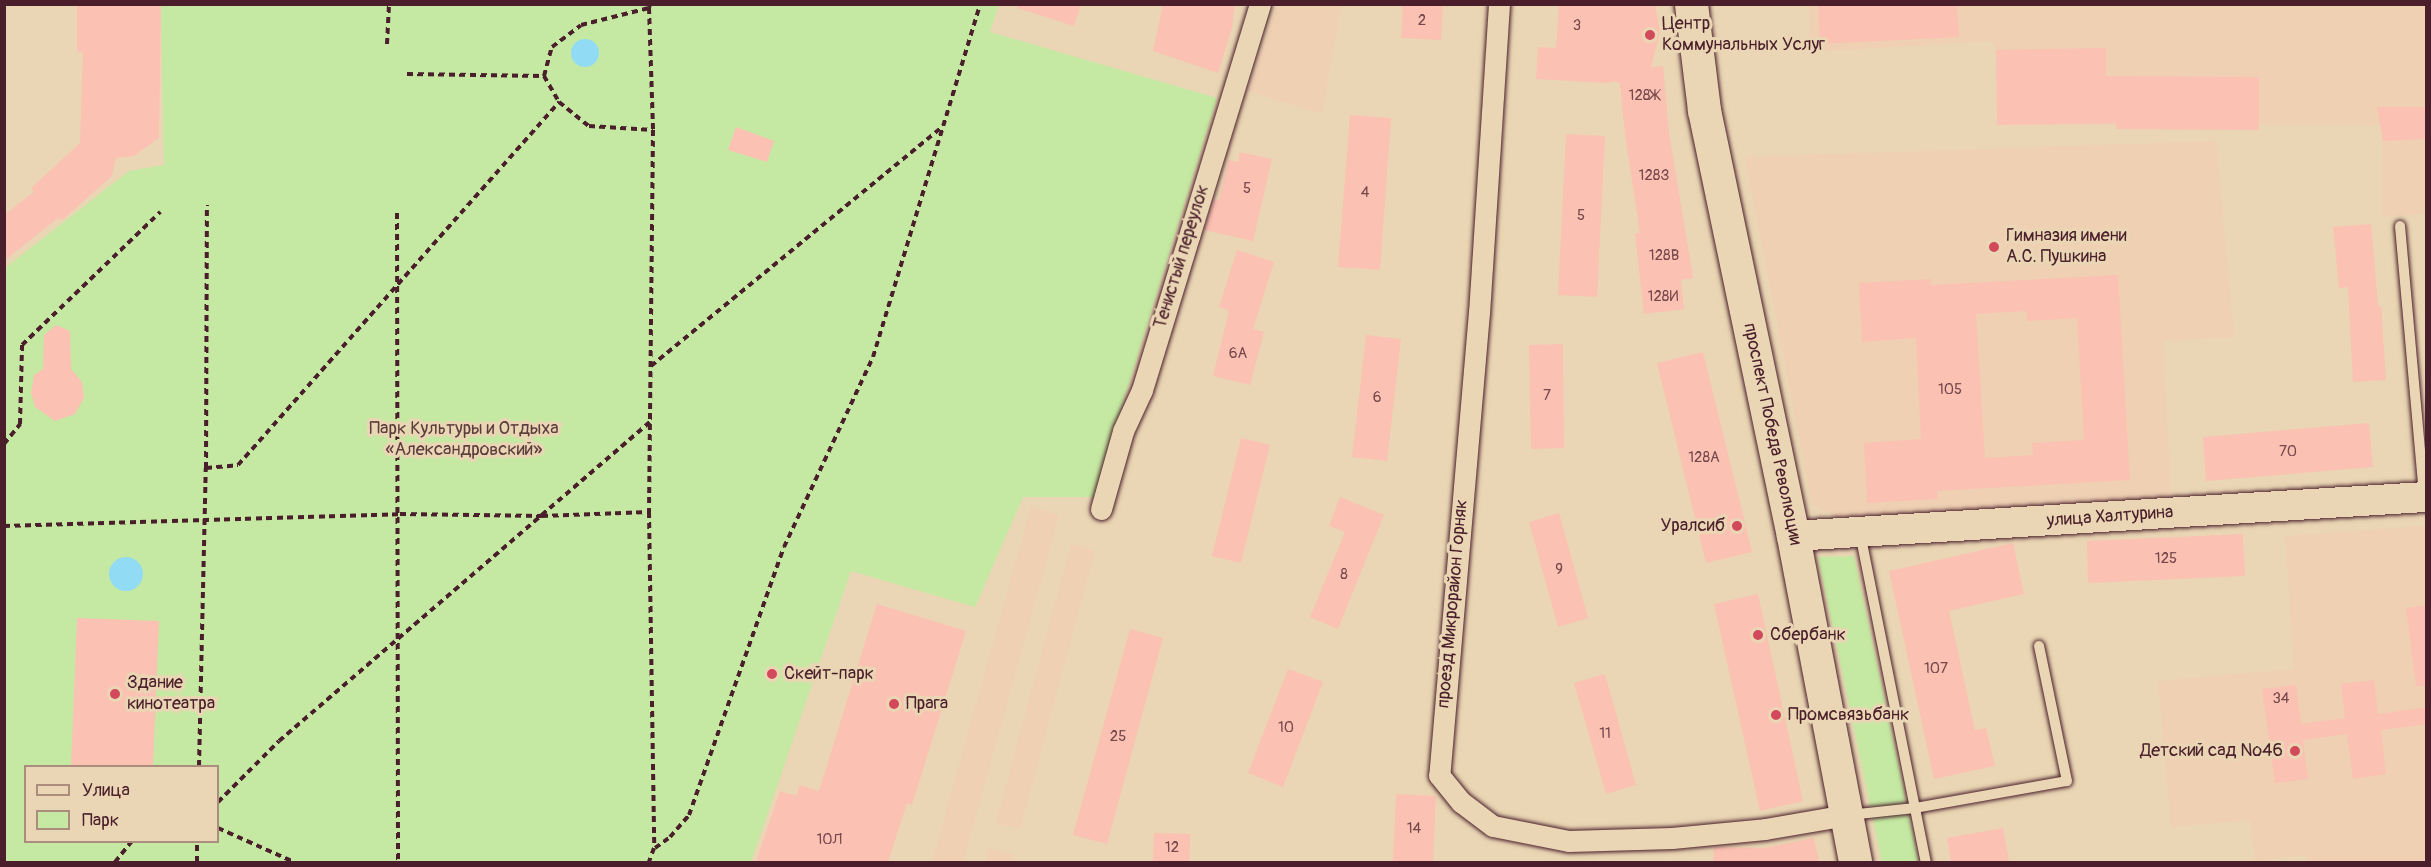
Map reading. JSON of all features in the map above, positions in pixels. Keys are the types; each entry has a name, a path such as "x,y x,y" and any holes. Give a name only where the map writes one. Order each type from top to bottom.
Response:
{"main road":[{"name":"проспект Победа Революции","path":"1691,4 1704,110 1793,536 1855,862"}],"street":[{"name":"Тенистый переулок","path":"1101,509 1123,432 1142,390 1260,4"},
{"name":"проезд Микрорайон Горняк","path":"1499,4 1478,323 1439,775 1461,802 1493,826 1569,841 1672,838 1765,829 1846,815"},
{"name":"улица Халтурина","path":"1793,536 2426,497"}],"lane":[{"path":"2400,226 2423,423 2426,497"},
{"path":"1860,533 1926,862"},
{"path":"1846,815 1915,808 2067,781 2039,646"}],"path":[{"path":"387,44 389,4"},
{"path":"654,848 670,837 689,815 784,547 873,357 980,4"},
{"path":"649,862 654,848 649,512 653,130 649,6 580,25 552,47 544,76 559,102 589,126 653,130"},
{"path":"407,74 544,76"},
{"path":"206,468 238,465 559,102"},
{"path":"650,367 942,127"},
{"path":"199,765 206,468 207,205"},
{"path":"4,444 20,424 22,345 160,212"},
{"path":"397,213 400,514 396,640 398,862"},
{"path":"219,801 279,741 650,422"},
{"path":"4,526 400,514 542,516 649,512"},
{"path":"219,828 294,862"},
{"path":"115,862 129,843"},
{"path":"197,843 197,862"}],"shaded area":[{"path":"1277,5 1341,5 1322,114 1247,91"},
{"path":"1809,5 2426,5 2426,214 2383,217 2382,125 1997,125 1996,50 1992,41 1811,52"},
{"name":"Гимназия имени А.С. Пушкина","path":"2216,141 2234,337 2163,341 2171,497 1849,523 1812,504 1745,157"},
{"path":"1031,507 1059,515 963,862 932,862"},
{"name":"Детский сад №46","path":"2426,526 2426,862 2307,862 2306,855 2255,861 2250,820 2171,827 2158,681 2294,669 2285,536"},
{"path":"1071,544 1095,550 1020,829 996,823"},
{"path":"989,848 1014,855 1012,862 985,862"}],"green space":[{"name":"Парк Культуры и Отдыха «Александровский»","path":"161,5 999,5 990,32 1217,98 1094,497 1023,497 975,607 851,571 751,862 5,862 5,268 129,171 164,165"},
{"path":"1854,556 1919,862 1882,862 1818,557"}],"water":[{"path":"585,39 595,43 599,53 595,63 585,67 575,63 571,53 575,43"},
{"path":"126,557 138,562 143,574 138,586 126,591 114,586 109,574 114,562"}],"building":[{"path":"77,4 161,4 159,138 134,156 116,158 112,176 62,220 58,218 4,261 4,215 34,192 31,188 80,143 83,53 77,51"},
{"path":"1017,4 1081,4 1074,26 1017,8"},
{"path":"1163,4 1235,4 1232,28 1218,73 1153,51"},
{"path":"1403,4 1443,4 1441,40 1401,38"},
{"path":"1559,4 1655,4 1660,32 1651,67 1663,66 1669,133 1693,278 1681,280 1684,309 1644,314 1635,234 1640,233 1625,135 1620,84 1616,81 1607,83 1536,79 1538,47 1556,48"},
{"path":"1818,4 1957,4 1959,37 1820,44"},
{"path":"2106,48 2106,76 2259,77 2259,130 2116,129 2116,123 1997,125 1996,50"},
{"path":"2377,107 2427,107 2427,139 2383,141"},
{"path":"1350,115 1391,118 1380,270 1338,267"},
{"path":"736,127 774,141 767,162 728,150"},
{"path":"1566,134 1605,136 1597,297 1558,295"},
{"path":"1240,152 1272,159 1253,241 1204,230 1214,199 1219,200 1229,160 1238,162"},
{"path":"2371,224 2378,306 2381,306 2386,380 2353,382 2348,287 2339,288 2333,227"},
{"path":"1237,250 1274,262 1253,329 1264,332 1250,385 1213,376 1229,311 1219,307"},
{"path":"2118,275 2130,480 1937,491 1938,499 1867,503 1864,443 1921,439 1916,338 1862,342 1859,283 1931,279 1931,285","holes":["2026,311 2027,321 2077,318 2084,440 2032,443 2033,455 1985,458 1976,314"]},
{"path":"56,325 70,331 71,369 82,382 84,398 75,414 55,421 35,407 31,393 34,375 43,369 44,335"},
{"path":"1366,335 1401,339 1387,461 1352,457"},
{"path":"1563,344 1564,448 1531,449 1529,345"},
{"path":"1703,352 1752,552 1706,563 1657,363"},
{"path":"2369,423 2373,467 2206,481 2203,437"},
{"path":"1241,438 1270,445 1241,563 1212,556"},
{"path":"1340,497 1384,515 1338,629 1310,617 1345,532 1329,526"},
{"path":"1559,513 1588,618 1558,627 1529,522"},
{"path":"2243,534 2245,576 2088,583 2087,541"},
{"path":"2013,543 2024,594 1949,611 1975,730 1986,728 1995,766 1934,779 1889,571"},
{"path":"1758,594 1803,801 1760,811 1714,604"},
{"name":"Прага","path":"877,604 966,631 912,805 907,803 888,862 756,862 780,791 796,796 800,785 819,791"},
{"path":"2427,605 2427,686 2416,686 2406,608"},
{"name":"Здание кинотеатра","path":"77,618 159,621 153,765 71,765"},
{"path":"1130,629 1163,638 1107,844 1073,835"},
{"path":"1288,669 1323,682 1283,787 1248,773"},
{"path":"1605,674 1636,785 1606,794 1574,683"},
{"path":"2374,680 2378,714 2427,707 2427,724 2381,730 2386,774 2353,779 2347,734 2303,740 2308,779 2275,783 2262,689 2296,685 2301,724 2345,718 2341,684"},
{"path":"1396,794 1436,796 1433,862 1393,862"},
{"path":"2003,828 2009,861 1951,862 1947,838"},
{"path":"1154,833 1190,834 1189,862 1153,862"},
{"path":"1814,838 1819,862 1713,862 1714,847 1764,848"}],"place":[{"name":"Центр Коммунальных Услуг","path":"1650,35"},
{"name":"Гимназия имени А.С. Пушкина","path":"1994,247"},
{"name":"Уралсиб","path":"1737,526"},
{"name":"Сбербанк","path":"1758,635"},
{"name":"Скейт-парк","path":"772,674"},
{"name":"Здание кинотеатра","path":"115,694"},
{"name":"Прага","path":"894,704"},
{"name":"Промсвязьбанк","path":"1776,715"},
{"name":"Детский сад №46","path":"2295,751"}]}
